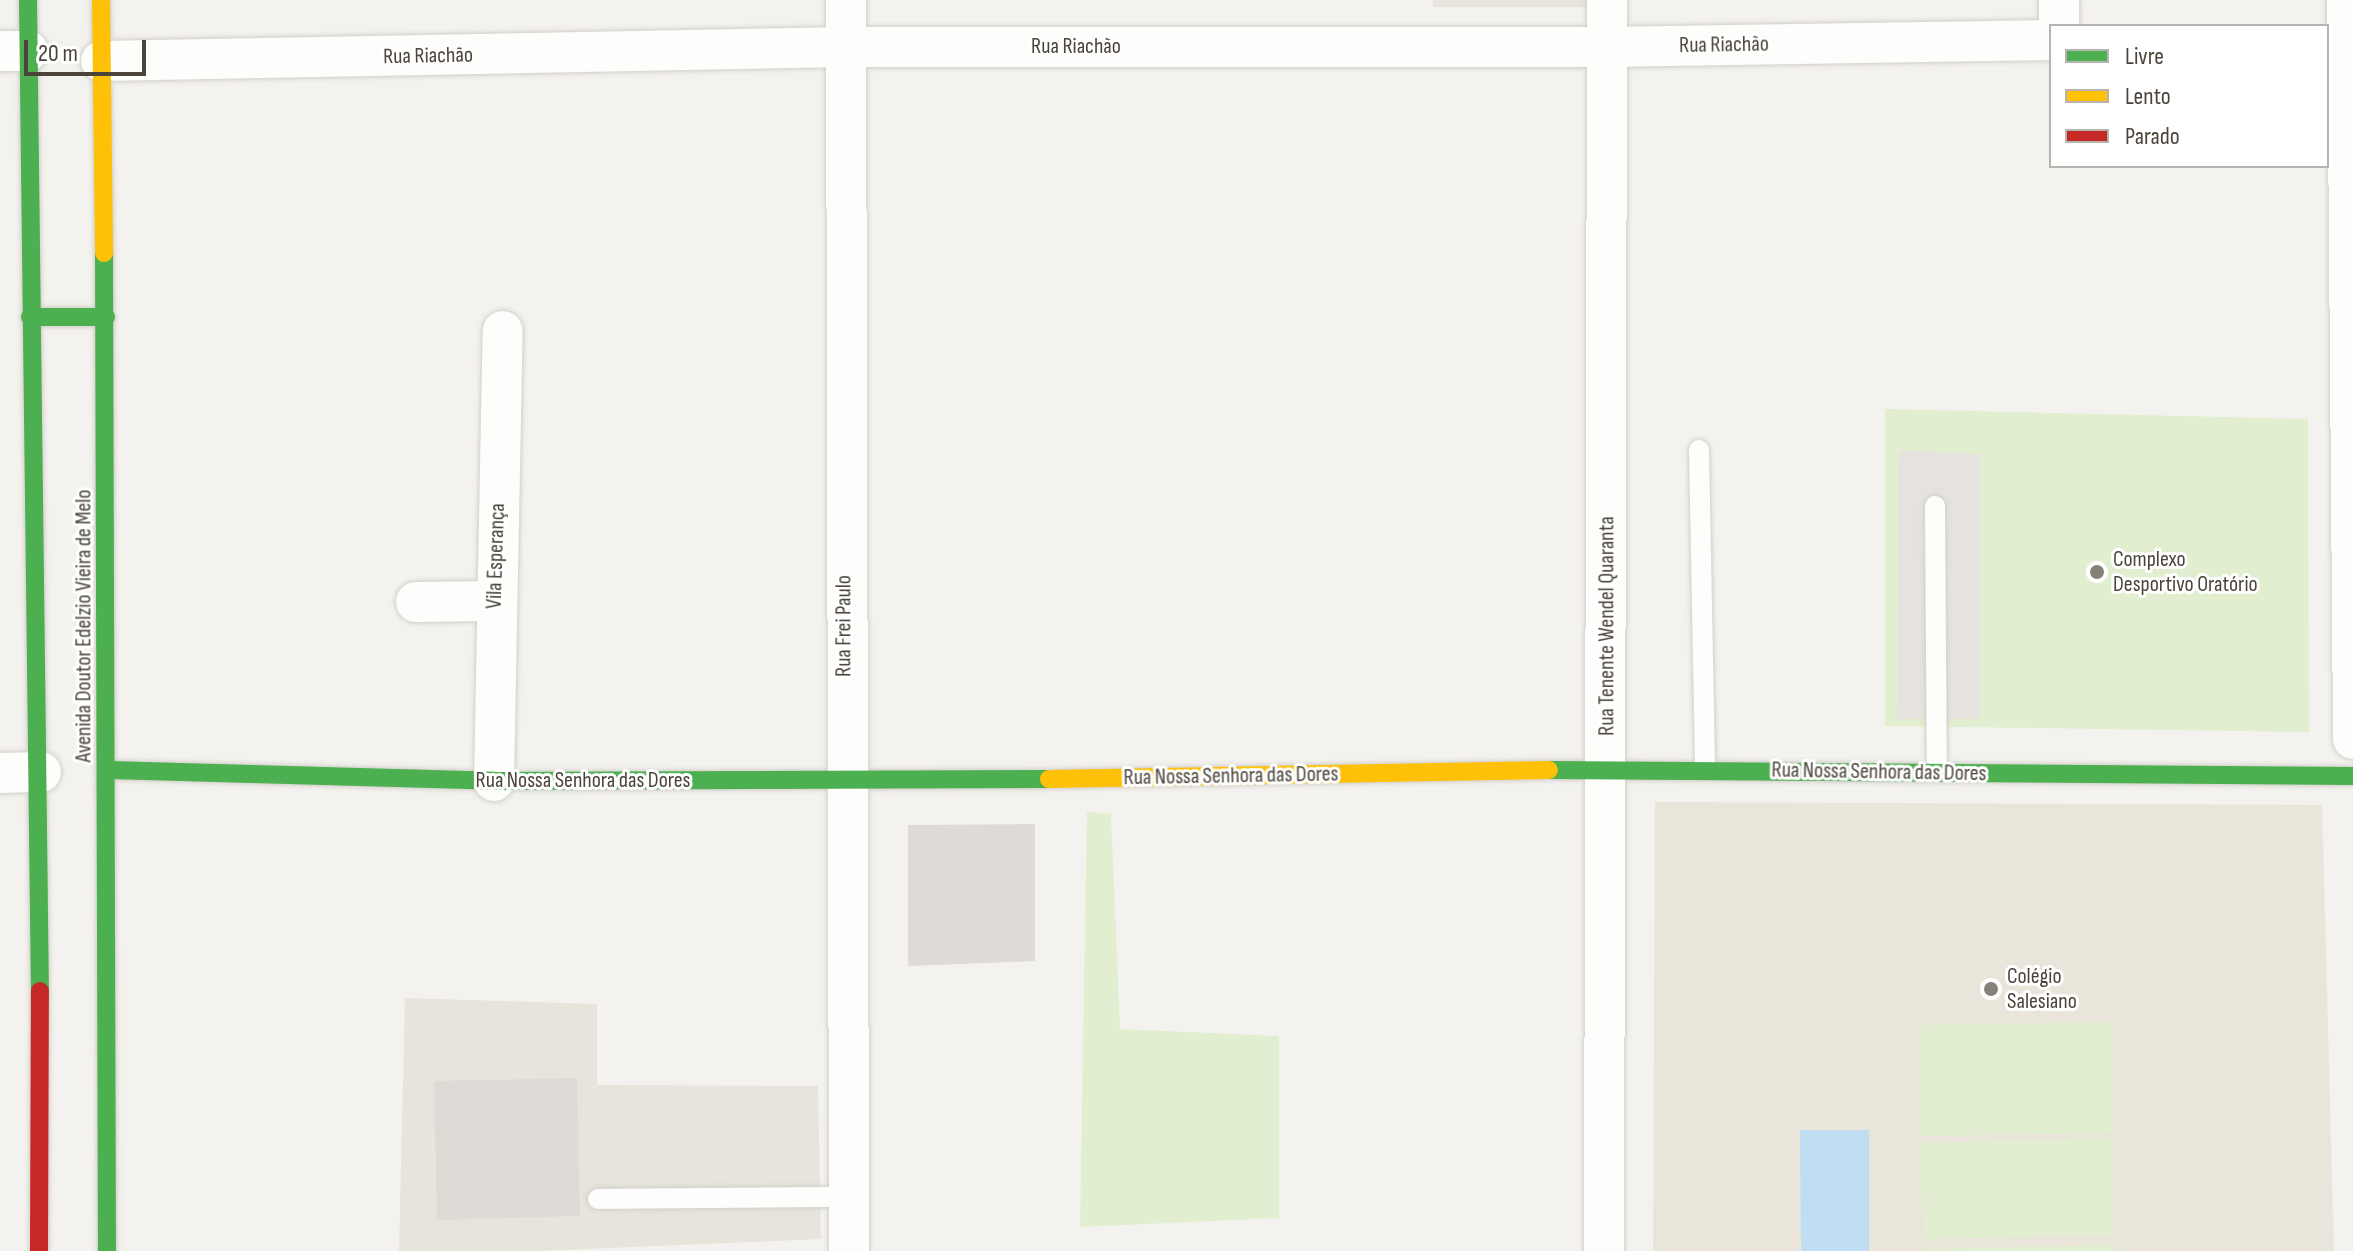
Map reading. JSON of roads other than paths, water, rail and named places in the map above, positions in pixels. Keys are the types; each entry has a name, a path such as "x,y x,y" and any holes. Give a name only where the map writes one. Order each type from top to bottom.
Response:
{"main road":[{"name":"Avenida Doutor Edelzio Vieira de Melo","path":"28,0 14,51 30,317 41,772 39,1251"},
{"name":"Avenida Doutor Edelzio Vieira de Melo","path":"101,0 109,770 107,1251"},
{"path":"30,317 106,317"},
{"name":"Rua Nossa Senhora das Dores","path":"109,770 494,781 844,782 1608,769 2353,776"}],"street":[{"name":"Rua Frei Paulo","path":"846,0 844,782 849,1251"},
{"name":"Rua Tenente Wendel Quaranta","path":"1604,1251 1608,769 1607,0"},
{"path":"2059,0 2059,24"},
{"path":"2347,0 2342,41 2353,739"},
{"name":"Rua Riachão","path":"101,61 845,47 1606,47 2049,40"},
{"name":"Vila Esperança","path":"494,781 494,601 503,331"},
{"path":"416,602 494,601"},
{"path":"0,773 41,772"}],"lane":[{"path":"1699,450 1705,770"},
{"path":"1935,506 1937,772"},
{"path":"598,1199 848,1197"}],"water":[{"path":"1800,1130 1869,1130 1869,1251 1801,1251"}],"place":[{"name":"Complexo Desportivo Oratório","path":"2097,572"},
{"name":"Colégio Salesiano","path":"1991,989"}]}
